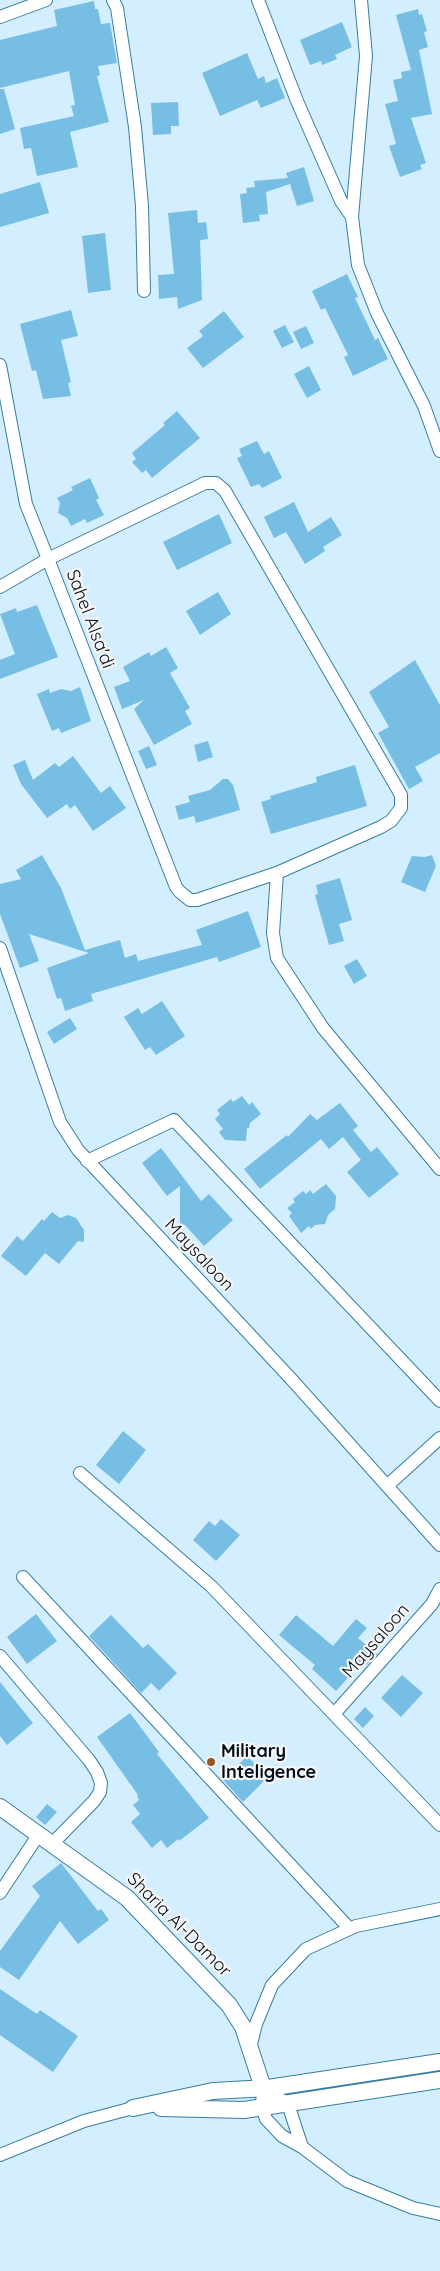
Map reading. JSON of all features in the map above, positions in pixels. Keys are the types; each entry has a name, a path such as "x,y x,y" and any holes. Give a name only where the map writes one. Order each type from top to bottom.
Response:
{"street":[{"path":"0,17 46,0"},
{"path":"113,0 117,8 135,127 142,206 144,291"},
{"path":"258,0 305,119 341,201 352,218"},
{"path":"361,0 366,56 352,218 358,265 377,313 424,406 440,451"},
{"name":"Sahel Alsa'di","path":"0,366 26,504 173,878 184,897 198,900 277,873 381,827 398,814 403,802 221,486 211,482 204,483 48,559"},
{"path":"0,587 48,559"},
{"path":"277,873 272,933 277,958 323,1028 440,1169"},
{"name":"Maysaloon","path":"0,948 60,1122 87,1161 388,1486 440,1545"},
{"path":"87,1161 174,1120 440,1401"},
{"path":"388,1486 440,1438"},
{"path":"80,1473 210,1586 440,1825"},
{"path":"23,1577 350,1928"},
{"name":"Maysaloon","path":"334,1714 432,1604 440,1589"},
{"path":"0,1656 98,1772 101,1783 100,1792 94,1801 53,1843"},
{"name":"Sharia Al-Damor","path":"0,1807 53,1843 127,1898 229,2005 242,2027 263,2088"},
{"path":"0,1893 39,1834"},
{"path":"249,2050 265,2000 272,1985 306,1949 350,1928 440,1909"},
{"path":"0,2155 84,2121 133,2108 213,2091 263,2088 440,2062"},
{"path":"133,2108 244,2110 440,2080"},
{"path":"263,2088 288,2104 302,2147"},
{"path":"263,2088 262,2107 266,2119 282,2136 302,2147 347,2181 413,2208 440,2214"}],"building":[{"path":"94,1 101,24 110,23 117,63 98,66 100,75 97,76 109,122 70,132 78,167 37,176 31,148 24,149 20,128 74,116 71,106 75,105 69,71 0,88 0,40 57,26 54,10"},
{"path":"418,9 419,15 422,14 427,31 424,32 428,47 419,50 432,114 411,118 426,163 420,165 422,169 400,177 389,146 396,144 385,104 398,101 393,80 402,78 401,72 411,70 396,15"},
{"path":"342,22 352,47 335,55 337,59 322,65 321,61 310,65 300,40"},
{"path":"247,53 258,79 264,76 266,83 277,78 285,98 261,108 257,100 220,116 202,73"},
{"path":"0,89 4,89 15,129 0,134"},
{"path":"178,102 179,126 171,126 171,134 153,135 151,103"},
{"path":"304,167 314,201 297,206 290,184 266,192 268,214 259,215 260,221 243,223 240,194 247,193 246,188 255,187 254,181 288,178 286,173"},
{"path":"40,182 49,213 0,227 0,194"},
{"path":"197,210 198,223 206,222 208,239 200,240 202,300 178,309 177,297 159,299 158,275 174,274 168,213"},
{"path":"105,233 111,290 88,293 82,236"},
{"path":"347,274 358,297 355,298 375,340 378,338 388,359 353,376 344,357 348,355 325,308 321,310 312,291"},
{"path":"71,310 78,336 61,340 71,382 68,383 71,396 43,399 36,370 32,371 20,324"},
{"path":"224,311 244,337 203,368 187,348 203,336 199,331"},
{"path":"285,325 294,342 282,348 273,331"},
{"path":"306,326 314,343 301,349 293,332"},
{"path":"309,366 321,390 307,398 294,374"},
{"path":"177,411 200,438 152,478 146,470 142,473 132,462 136,459 132,453 165,425 163,423"},
{"path":"257,441 264,454 269,451 282,478 262,488 259,484 251,487 237,458 242,456 239,449"},
{"path":"90,478 99,498 96,500 104,515 87,523 85,519 71,526 67,518 58,513 60,503 57,498 73,490 71,487"},
{"path":"294,502 308,532 331,517 342,535 323,547 325,551 305,564 286,532 274,538 264,517"},
{"path":"219,514 232,543 177,570 163,542"},
{"path":"218,592 231,614 200,635 186,611"},
{"path":"37,605 58,657 0,679 0,660 15,654 0,614 16,608 17,612"},
{"path":"166,647 178,668 170,673 190,708 185,711 192,724 154,745 134,709 144,700 122,709 114,687 130,681 123,667 149,652 151,656"},
{"path":"415,660 440,705 440,753 415,767 423,781 409,789 378,733 389,727 369,692"},
{"path":"80,687 91,721 61,733 59,728 52,731 37,694 49,689 50,693 61,689 71,691"},
{"path":"208,741 213,757 198,762 194,745"},
{"path":"149,746 157,765 146,769 138,751"},
{"path":"73,756 101,793 110,786 126,808 93,831 75,805 70,809 67,804 47,818 21,784 13,765 25,760 33,780 55,763 59,767"},
{"path":"355,765 367,806 271,834 261,802 271,799 270,796 317,782 316,777"},
{"path":"223,779 228,779 233,785 240,810 196,823 194,816 179,820 175,806 190,802 188,796 210,790"},
{"path":"42,855 61,888 85,950 120,940 125,958 136,954 138,961 202,945 196,930 248,911 261,947 219,962 217,957 91,994 93,1001 65,1011 61,998 57,999 47,968 89,953 29,934 39,961 20,968 0,914 0,884 21,879 16,870"},
{"path":"432,855 436,866 425,892 401,882 412,856 425,857"},
{"path":"340,878 352,920 339,924 344,941 329,945 315,895 318,894 316,885"},
{"path":"357,959 367,976 354,984 344,966"},
{"path":"162,1001 185,1036 156,1055 150,1047 145,1050 124,1017 138,1008 142,1014"},
{"path":"70,1018 77,1029 54,1044 47,1032"},
{"path":"242,1096 249,1105 252,1102 261,1114 247,1128 246,1141 225,1140 219,1132 223,1129 215,1119 220,1114 217,1110 231,1099 233,1102"},
{"path":"340,1103 358,1126 353,1130 371,1152 377,1147 399,1174 369,1198 347,1172 361,1160 343,1137 329,1149 321,1139 260,1189 244,1169 287,1135 288,1137 310,1114 317,1120"},
{"path":"161,1148 201,1201 209,1194 233,1220 204,1246 185,1225 180,1225 180,1186 167,1196 142,1163"},
{"path":"326,1184 336,1196 335,1209 328,1215 325,1224 315,1225 311,1229 309,1226 301,1233 289,1216 292,1213 287,1208 295,1202 293,1199 303,1191 306,1194 310,1190 313,1194"},
{"path":"52,1212 60,1218 68,1215 76,1218 84,1230 84,1242 78,1241 59,1264 45,1253 26,1276 1,1256 17,1236 23,1241 42,1219 44,1221"},
{"path":"123,1431 146,1450 119,1484 96,1465"},
{"path":"221,1519 240,1535 216,1561 193,1540 209,1521 215,1526"},
{"path":"36,1614 57,1641 27,1664 7,1637"},
{"path":"111,1615 143,1648 148,1644 177,1673 159,1691 151,1683 141,1693 89,1636"},
{"path":"296,1615 333,1646 356,1619 367,1628 358,1638 377,1654 366,1665 362,1662 336,1691 312,1669 315,1665 279,1635"},
{"path":"402,1675 423,1693 401,1717 381,1698"},
{"path":"0,1682 33,1723 7,1745 0,1736"},
{"path":"365,1707 374,1716 363,1728 354,1719"},
{"path":"130,1713 159,1752 157,1754 209,1818 167,1848 161,1840 152,1848 131,1822 140,1814 133,1805 139,1800 138,1795 97,1737"},
{"path":"247,1756 268,1777 243,1802 223,1780"},
{"path":"47,1804 57,1812 45,1825 36,1817"},
{"path":"61,1863 98,1911 101,1909 109,1920 78,1944 60,1921 19,1980 0,1967 0,1951 40,1896 32,1886"},
{"path":"0,1989 37,2014 40,2010 78,2036 53,2072 0,2035"}],"place":[{"name":"Military Inteligence","path":"211,1762"}]}
